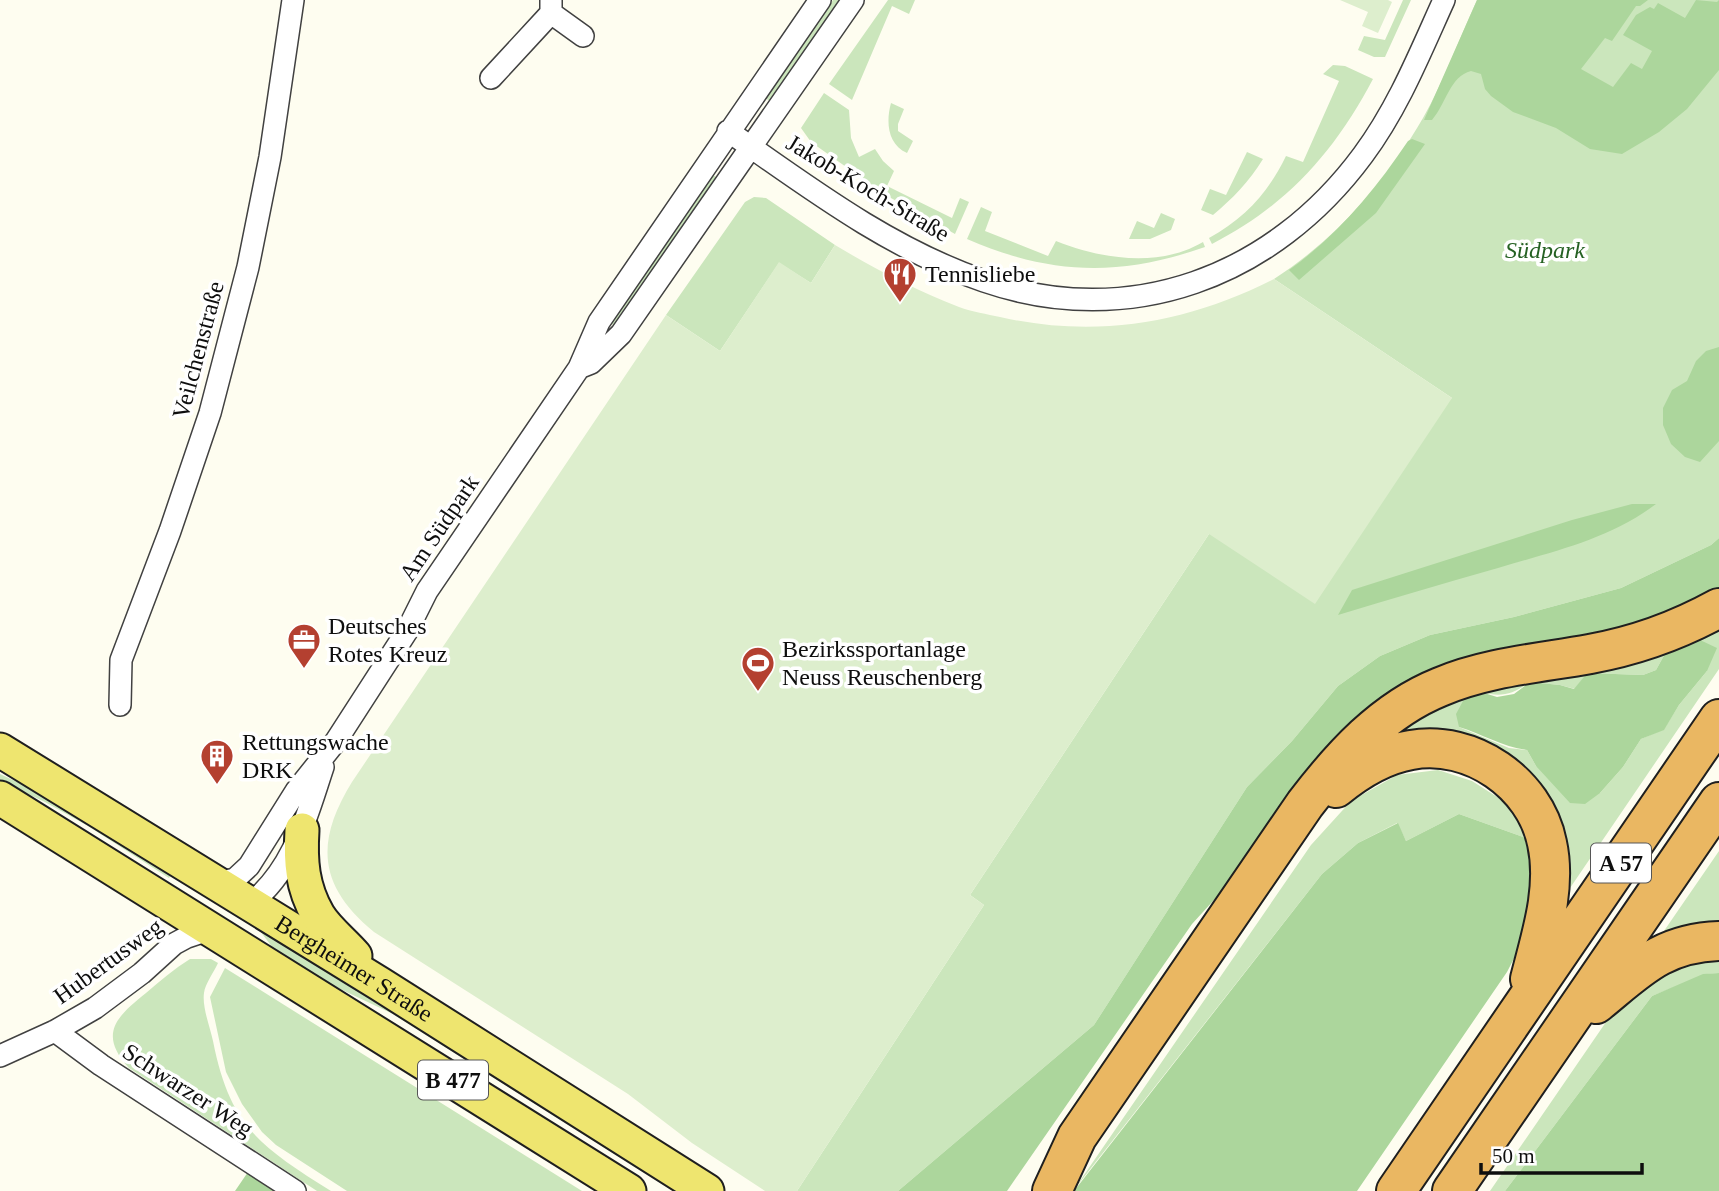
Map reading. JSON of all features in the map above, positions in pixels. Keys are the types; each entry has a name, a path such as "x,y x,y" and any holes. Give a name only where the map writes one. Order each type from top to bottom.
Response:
{"highway":[{"path":"1052,1191 1077,1138 1275,849 1331,770 1381,722 1409,702 1438,687 1473,676 1633,645 1692,622 1719,608"},
{"name":"A 57","path":"1396,1191 1719,719"},
{"path":"1275,849 1332,791 1382,758 1412,750 1440,749 1491,766 1518,785 1537,813 1548,842 1550,871 1546,913 1523,1006"},
{"name":"A 57","path":"1452,1191 1719,803"},
{"path":"1560,1034 1642,965 1668,950 1700,942 1719,941"},
{"path":"1025,1191 1038,1174 1077,1138"}],"main road":[{"name":"Bergheimer Straße","path":"0,750 380,984 707,1191"},
{"name":"Bergheimer Straße","path":"0,798 629,1191"},
{"path":"302,830 300,859 303,879 319,917 380,984"},
{"path":"211,929 250,904"}],"street":[{"name":"Veilchenstraße","path":"120,705 121,660 170,531 210,413 248,267 270,157 293,0"},
{"name":"Am Südpark","path":"215,883 235,879 249,866 296,791 326,755 407,631 427,591 579,368 599,322 820,0"},
{"name":"Am Südpark","path":"579,368 590,363 621,334 853,0"},
{"name":"Jakob-Koch-Straße","path":"750,147 895,241 932,260 982,280 1023,292 1083,299 1138,296 1174,290 1246,261 1289,233 1326,200 1363,155 1391,112 1444,0"},
{"path":"491,78 551,7 583,36"},
{"path":"728,131 750,147"},
{"name":"Am Südpark","path":"250,904 277,879 302,830 326,755"},
{"name":"Hubertusweg","path":"0,1056 55,1031 105,1002 174,944 211,929"},
{"name":"Schwarzer Weg","path":"55,1031 101,1065 295,1191"}],"green space":[{"path":"833,0 841,0 770,101 765,98"},
{"path":"888,0 915,0 909,14 892,6 852,100 829,84"},
{"path":"1340,0 1392,2 1378,33 1362,26 1368,12"},
{"path":"1403,0 1411,0 1385,57 1374,57 1358,50 1364,36 1385,40"},
{"name":"Südpark","path":"1477,0 1719,0 1719,538 1711,545 1621,588 1514,617 1430,635 1380,656 1338,686 1292,741 1247,787 1094,1025 898,1191 797,1191 984,905 970,895 1209,534 1452,398 1274,279 1339,227 1393,165 1431,104"},
{"path":"1477,0 1648,0 1636,6 1612,41 1605,38 1581,69 1613,87 1631,63 1642,69 1652,51 1623,35 1636,15 1650,7 1654,9 1658,3 1685,18 1696,0 1719,0 1719,70 1687,109 1659,132 1622,154 1590,149 1556,128 1513,112 1485,89 1481,74 1471,71 1453,84 1432,120 1424,120"},
{"path":"1333,65 1345,66 1373,79 1342,131 1306,175 1285,195 1263,213 1212,244 1209,238 1234,222 1263,193 1286,156 1303,162 1339,81 1323,74"},
{"path":"824,93 849,110 851,138 859,157 875,149 894,171 887,186 952,218 960,198 969,202 955,234 891,198 811,142 801,128"},
{"path":"891,103 904,109 898,131 913,141 907,153 895,144 892,138 889,117"},
{"path":"1412,139 1425,144 1376,213 1299,280 1289,270 1339,227"},
{"path":"1247,152 1263,159 1252,175 1213,215 1201,210 1210,189 1226,195"},
{"path":"709,172 716,177 613,325 609,322"},
{"path":"754,197 766,198 835,245 811,283 779,263 720,351 666,315 745,202"},
{"path":"981,207 992,212 985,231 1048,256 1056,241 1092,252 1130,258 1168,255 1203,242 1205,247 1174,257 1114,267 1085,268 1027,260 967,239"},
{"path":"1161,213 1175,219 1171,230 1150,239 1129,239 1137,221 1154,228"},
{"name":"Bezirkssportanlage Neuss Reuschenberg","path":"835,245 896,279 964,309 1072,327 1141,323 1175,316 1208,307 1274,279 1452,398 1315,604 1209,534 970,895 984,905 797,1191 765,1191 692,1143 628,1094 374,932 355,915 342,898 328,862 328,844 332,824 352,782 666,315 720,351 779,262 811,283"},
{"path":"1719,347 1719,441 1700,462 1685,457 1671,444 1663,425 1663,408 1672,390 1687,381 1696,361 1706,351"},
{"path":"1632,504 1656,504 1619,527 1580,543 1338,615 1352,590 1572,520"},
{"path":"1719,538 1719,592 1677,615 1475,662 1245,866 1192,924 1007,1191 898,1191 1094,1025 1247,787 1292,741 1338,686 1380,656 1430,635 1514,617 1621,588 1711,545"},
{"path":"1719,618 1719,669 1568,891 1571,865 1565,832 1551,798 1532,775 1502,752 1391,738 1427,704","holes":["1700,640 1707,671 1679,705 1664,729 1641,739 1623,767 1600,793 1536,766 1527,750 1509,748 1459,727 1481,692 1507,694 1530,682 1575,689 1587,673 1643,675 1656,670 1667,650 1689,646"]},
{"path":"1700,640 1717,648 1707,671 1679,705 1664,730 1641,739 1623,767 1600,793 1585,804 1570,803 1536,766 1527,750 1459,727 1456,714 1463,701 1481,692 1497,697 1514,694 1530,682 1574,689 1587,673 1643,675 1656,670 1667,650 1689,646"},
{"path":"1438,770 1472,781 1505,802 1529,839 1459,814 1406,841 1397,823 1358,843 1322,874 1073,1191 1311,845 1351,801 1397,775"},
{"path":"0,774 60,802 174,871 169,878 88,826 0,781"},
{"path":"1459,814 1529,839 1536,874 1525,937 1507,972 1357,1191 1074,1191 1322,874 1358,843 1398,823 1406,841"},
{"path":"1719,851 1719,932 1655,944"},
{"path":"263,929 684,1191 673,1191 393,1014 317,978 276,952 260,931"},
{"path":"1719,956 1719,973 1707,974 1652,996 1505,1191 1490,1191 1606,1022 1646,978 1698,957"},
{"path":"190,959 211,959 218,963 205,989 204,1004 220,1070 239,1114 267,1146 331,1191 317,1191 129,1068 120,1056 113,1036 119,1018 167,975"},
{"path":"225,968 582,1191 347,1191 276,1145 262,1132 242,1104 226,1072 210,997"},
{"path":"1719,973 1719,1191 1505,1191 1652,996 1703,974"},
{"path":"248,1172 277,1191 235,1191"}],"place":[{"name":"Tennisliebe","path":"900,304"},
{"name":"Deutsches Rotes Kreuz","path":"304,670"},
{"name":"Bezirkssportanlage Neuss Reuschenberg","path":"758,693"},
{"name":"Rettungswache DRK","path":"217,786"}]}
